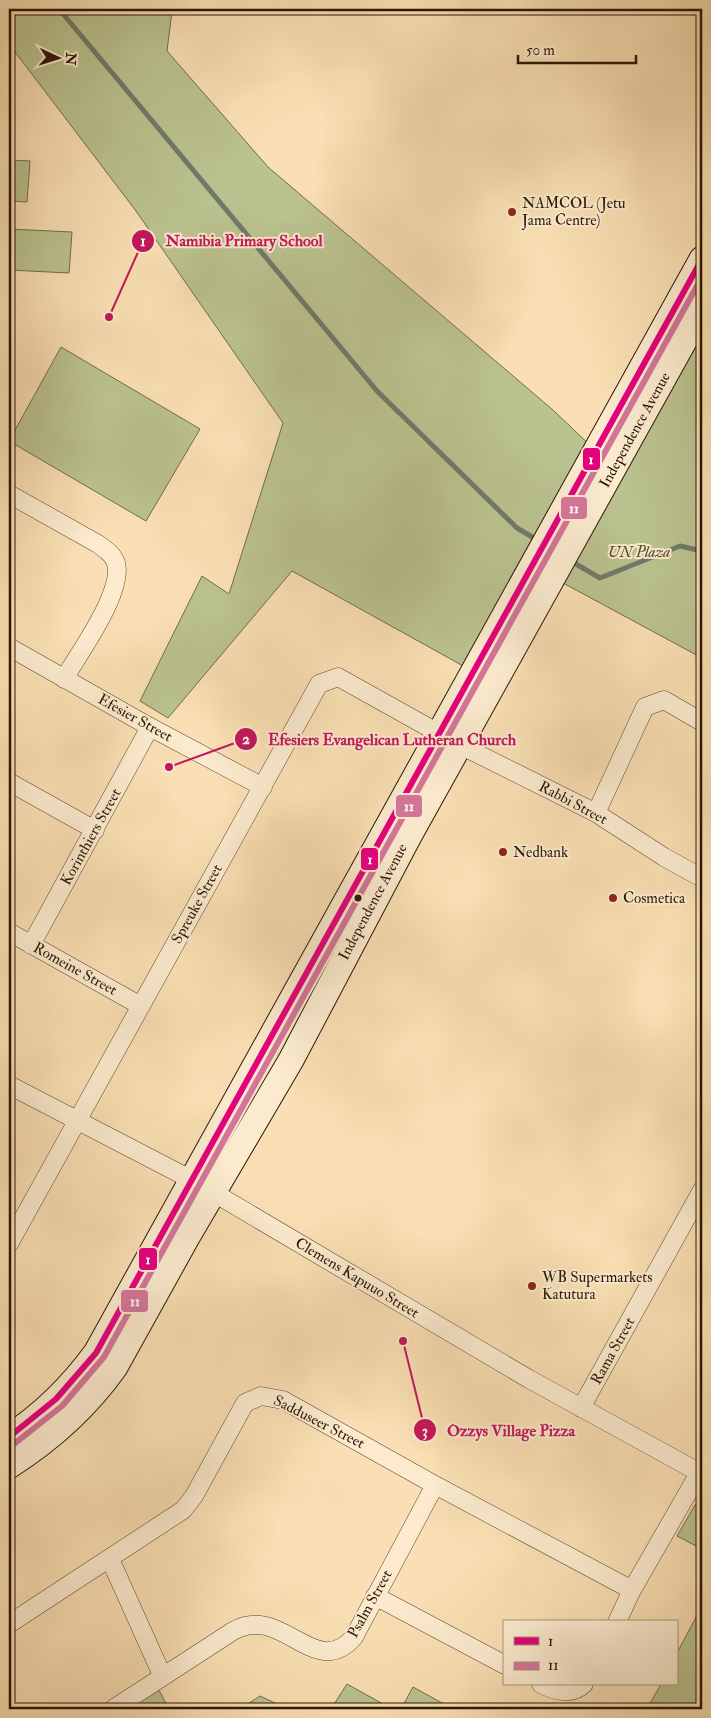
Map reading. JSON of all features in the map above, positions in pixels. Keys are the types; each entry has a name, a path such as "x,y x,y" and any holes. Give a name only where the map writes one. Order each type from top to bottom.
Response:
{"main road":[{"name":"Independence Avenue","path":"579,507 702,259"},
{"name":"Independence Avenue","path":"9,1436 44,1411 61,1395 96,1353 192,1180 450,739 541,572 702,308"},
{"name":"Independence Avenue","path":"9,1466 43,1444 68,1423 104,1383 291,1060 450,739"}],"street":[{"path":"9,494 98,544 111,553 116,564 117,577 107,605 64,679"},
{"name":"Efesier Street","path":"9,647 150,727 263,787"},
{"name":"Spreuke Street","path":"9,1244 320,684 333,677 338,677 450,739"},
{"path":"596,813 645,707 664,700 702,722"},
{"name":"Korinthiers Street","path":"31,945 150,727"},
{"name":"Rabbi Street","path":"450,739 596,813 664,858 702,878"},
{"path":"9,782 95,830"},
{"name":"Romeine Street","path":"9,932 141,1006"},
{"name":"Clemens Kapuuo Street","path":"9,1085 77,1122 192,1180 581,1408 701,1472"},
{"name":"Rama Street","path":"581,1408 702,1190"},
{"name":"Sadduseer Street","path":"9,1624 110,1560 189,1504 245,1403 261,1396 283,1400 435,1485 632,1590"},
{"path":"618,1620 632,1590 701,1472"},
{"name":"Psalm Street","path":"113,1709 233,1630 249,1624 266,1625 325,1653 340,1650 354,1637 435,1485"},
{"path":"110,1560 162,1675"},
{"path":"375,1596 503,1665"},
{"path":"548,1686 567,1692 581,1686"}],"green space":[{"path":"9,9 174,9 172,11 167,51 268,167 553,410 596,451 474,672 292,571 168,718 140,701 202,576 229,594 283,423 136,211 9,44"},
{"path":"9,160 30,161 27,202 9,201"},
{"path":"9,229 72,232 69,273 9,270"},
{"name":"UN Plaza","path":"702,308 702,658 552,577"},
{"path":"61,347 200,429 146,521 9,441"},
{"path":"702,1502 702,1549 677,1536 695,1505"},
{"path":"702,1606 702,1709 647,1709 660,1686 678,1686 678,1651"},
{"path":"154,1681 169,1709 136,1709 129,1698"},
{"path":"347,1684 392,1709 331,1709"},
{"path":"413,1687 453,1709 401,1709"},
{"path":"260,1696 288,1709 240,1709"}],"waterway":[{"path":"59,9 377,391 517,528 539,541"},
{"path":"569,560 600,578 680,546 702,551"}],"transit line":[{"name":"1","path":"9,1437 56,1399 96,1353 702,259"},
{"name":"11","path":"14,1444 62,1406 104,1357 702,277"}],"place":[{"name":"NAMCOL (Jetu Jama Centre)","path":"512,212"},
{"name":"Namibia Primary School","path":"109,317"},
{"name":"Efesiers Evangelican Lutheran Church","path":"169,767"},
{"name":"Nedbank","path":"503,852"},
{"name":"Cosmetica","path":"613,898"},
{"name":"WB Supermarkets Katutura","path":"532,1286"},
{"name":"Ozzys Village Pizza","path":"403,1341"}]}
